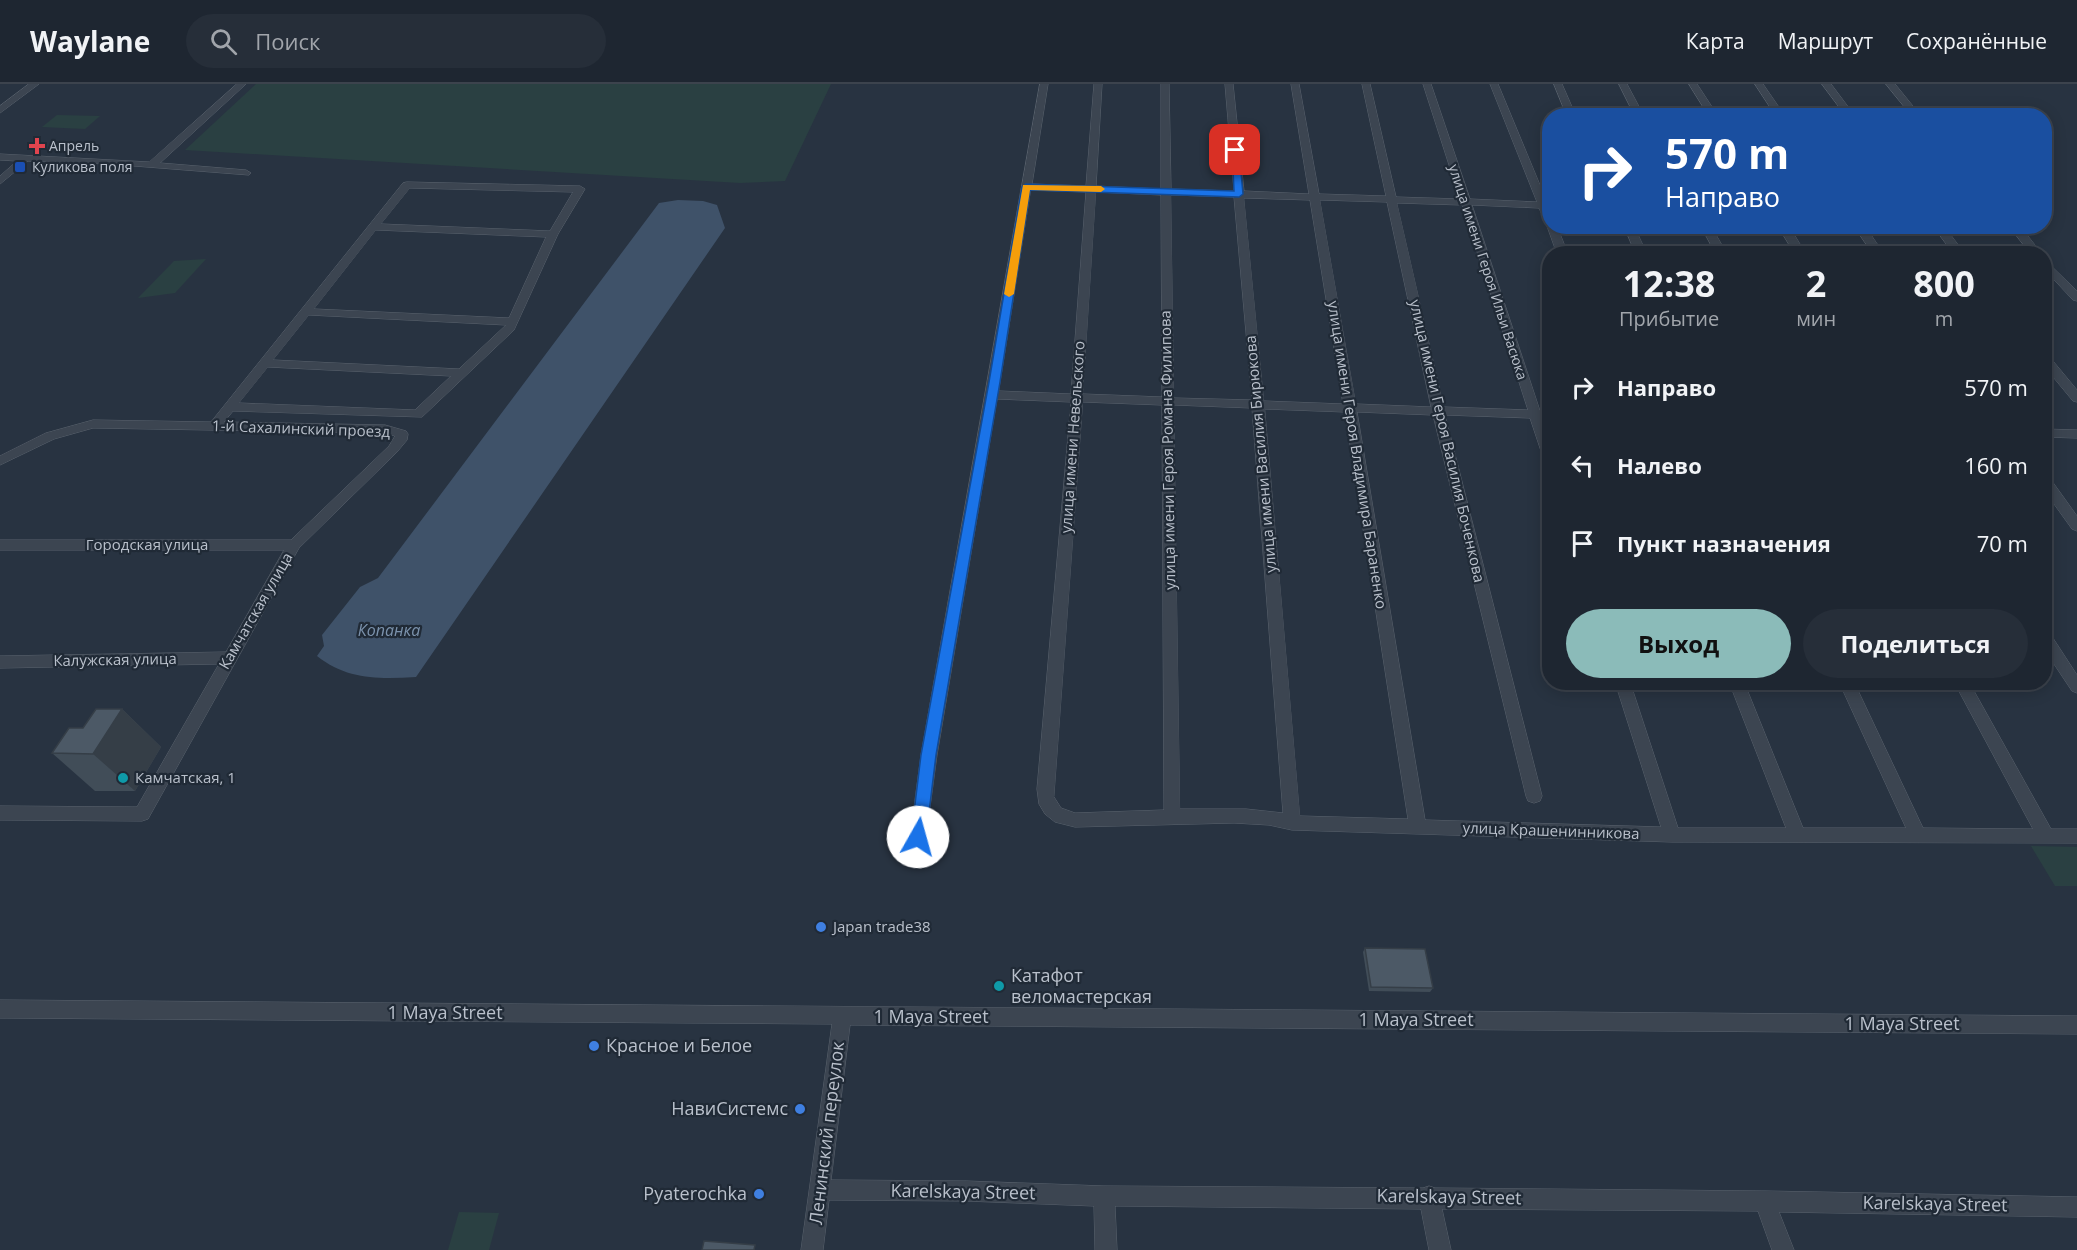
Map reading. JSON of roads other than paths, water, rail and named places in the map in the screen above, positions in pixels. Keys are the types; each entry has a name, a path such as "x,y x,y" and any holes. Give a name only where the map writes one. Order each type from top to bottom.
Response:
{"street":[{"path":"0,110 35,84"},
{"path":"151,165 243,84"},
{"path":"918,837 928,755 1044,84"},
{"name":"улица имени Невельского","path":"1045,789 1077,398 1098,84"},
{"name":"улица имени Героя Романа Филипова","path":"1165,84 1172,816"},
{"name":"улица имени Василия Бирюкова","path":"1229,84 1292,824"},
{"name":"улица имени Героя Владимира Бараненко","path":"1295,84 1418,827"},
{"name":"улица имени Героя Василия Боченкова","path":"1366,84 1438,410 1534,796"},
{"name":"улица имени Героя Ильи Васюка","path":"1427,84 1542,437"},
{"path":"1494,84 1542,196"},
{"path":"1558,84 1568,108"},
{"path":"1623,84 1636,108"},
{"path":"1694,84 1709,108"},
{"path":"1759,84 1776,108"},
{"path":"1826,84 1845,108"},
{"path":"1890,84 1910,108"},
{"path":"0,157 109,161 246,173"},
{"path":"0,180 26,158"},
{"path":"214,426 232,407 407,185 580,189 553,234 510,328 418,414 232,407"},
{"path":"1026,187 1542,205"},
{"path":"374,227 553,234"},
{"path":"1944,234 1954,246"},
{"path":"2021,234 2030,246"},
{"path":"2052,271 2077,298"},
{"path":"307,312 512,322"},
{"path":"266,363 461,373"},
{"path":"2052,368 2077,398"},
{"path":"992,394 1542,414"},
{"name":"1-й Сахалинский проезд","path":"0,461 50,436 93,424 385,429 402,434"},
{"path":"2052,433 2077,434"},
{"name":"Камчатская улица","path":"0,813 142,814 294,545 393,449 401,440 402,434"},
{"path":"2052,491 2077,526"},
{"name":"Городская улица","path":"0,545 294,545"},
{"path":"2052,648 2077,687"},
{"name":"Калужская улица","path":"0,663 230,658"},
{"path":"1625,690 1672,835"},
{"path":"1739,690 1797,835"},
{"path":"1850,690 1918,836"},
{"path":"1965,690 2046,836"},
{"name":"улица Крашенинникова","path":"1045,789 1045,798 1053,812 1070,820 1252,815 1276,818 1292,824 1672,835 2077,836"},
{"name":"1 Maya Street","path":"0,1009 2077,1025"},
{"name":"Ленинский переулок","path":"812,1250 842,1016"},
{"name":"Karelskaya Street","path":"820,1190 966,1191 1104,1196 1429,1196 2077,1207"},
{"path":"1104,1196 1106,1250"},
{"path":"1429,1196 1440,1250"},
{"path":"1765,1201 1784,1250"}],"water":[{"name":"Копанка","path":"678,200 703,201 717,205 725,228 416,677 376,678 352,674 328,664 317,656 324,646 322,635 360,587 378,578 659,203"}],"place":[{"name":"Апрель","path":"37,146"},
{"name":"Куликова поля","path":"20,167"},
{"name":"Камчатская, 1","path":"123,778"},
{"name":"Japan trade38","path":"821,927"},
{"name":"Катафот веломастерская","path":"999,986"},
{"name":"Красное и Белое","path":"594,1046"},
{"name":"НавиСистемс","path":"800,1109"},
{"name":"Pyaterochka","path":"759,1194"}]}
